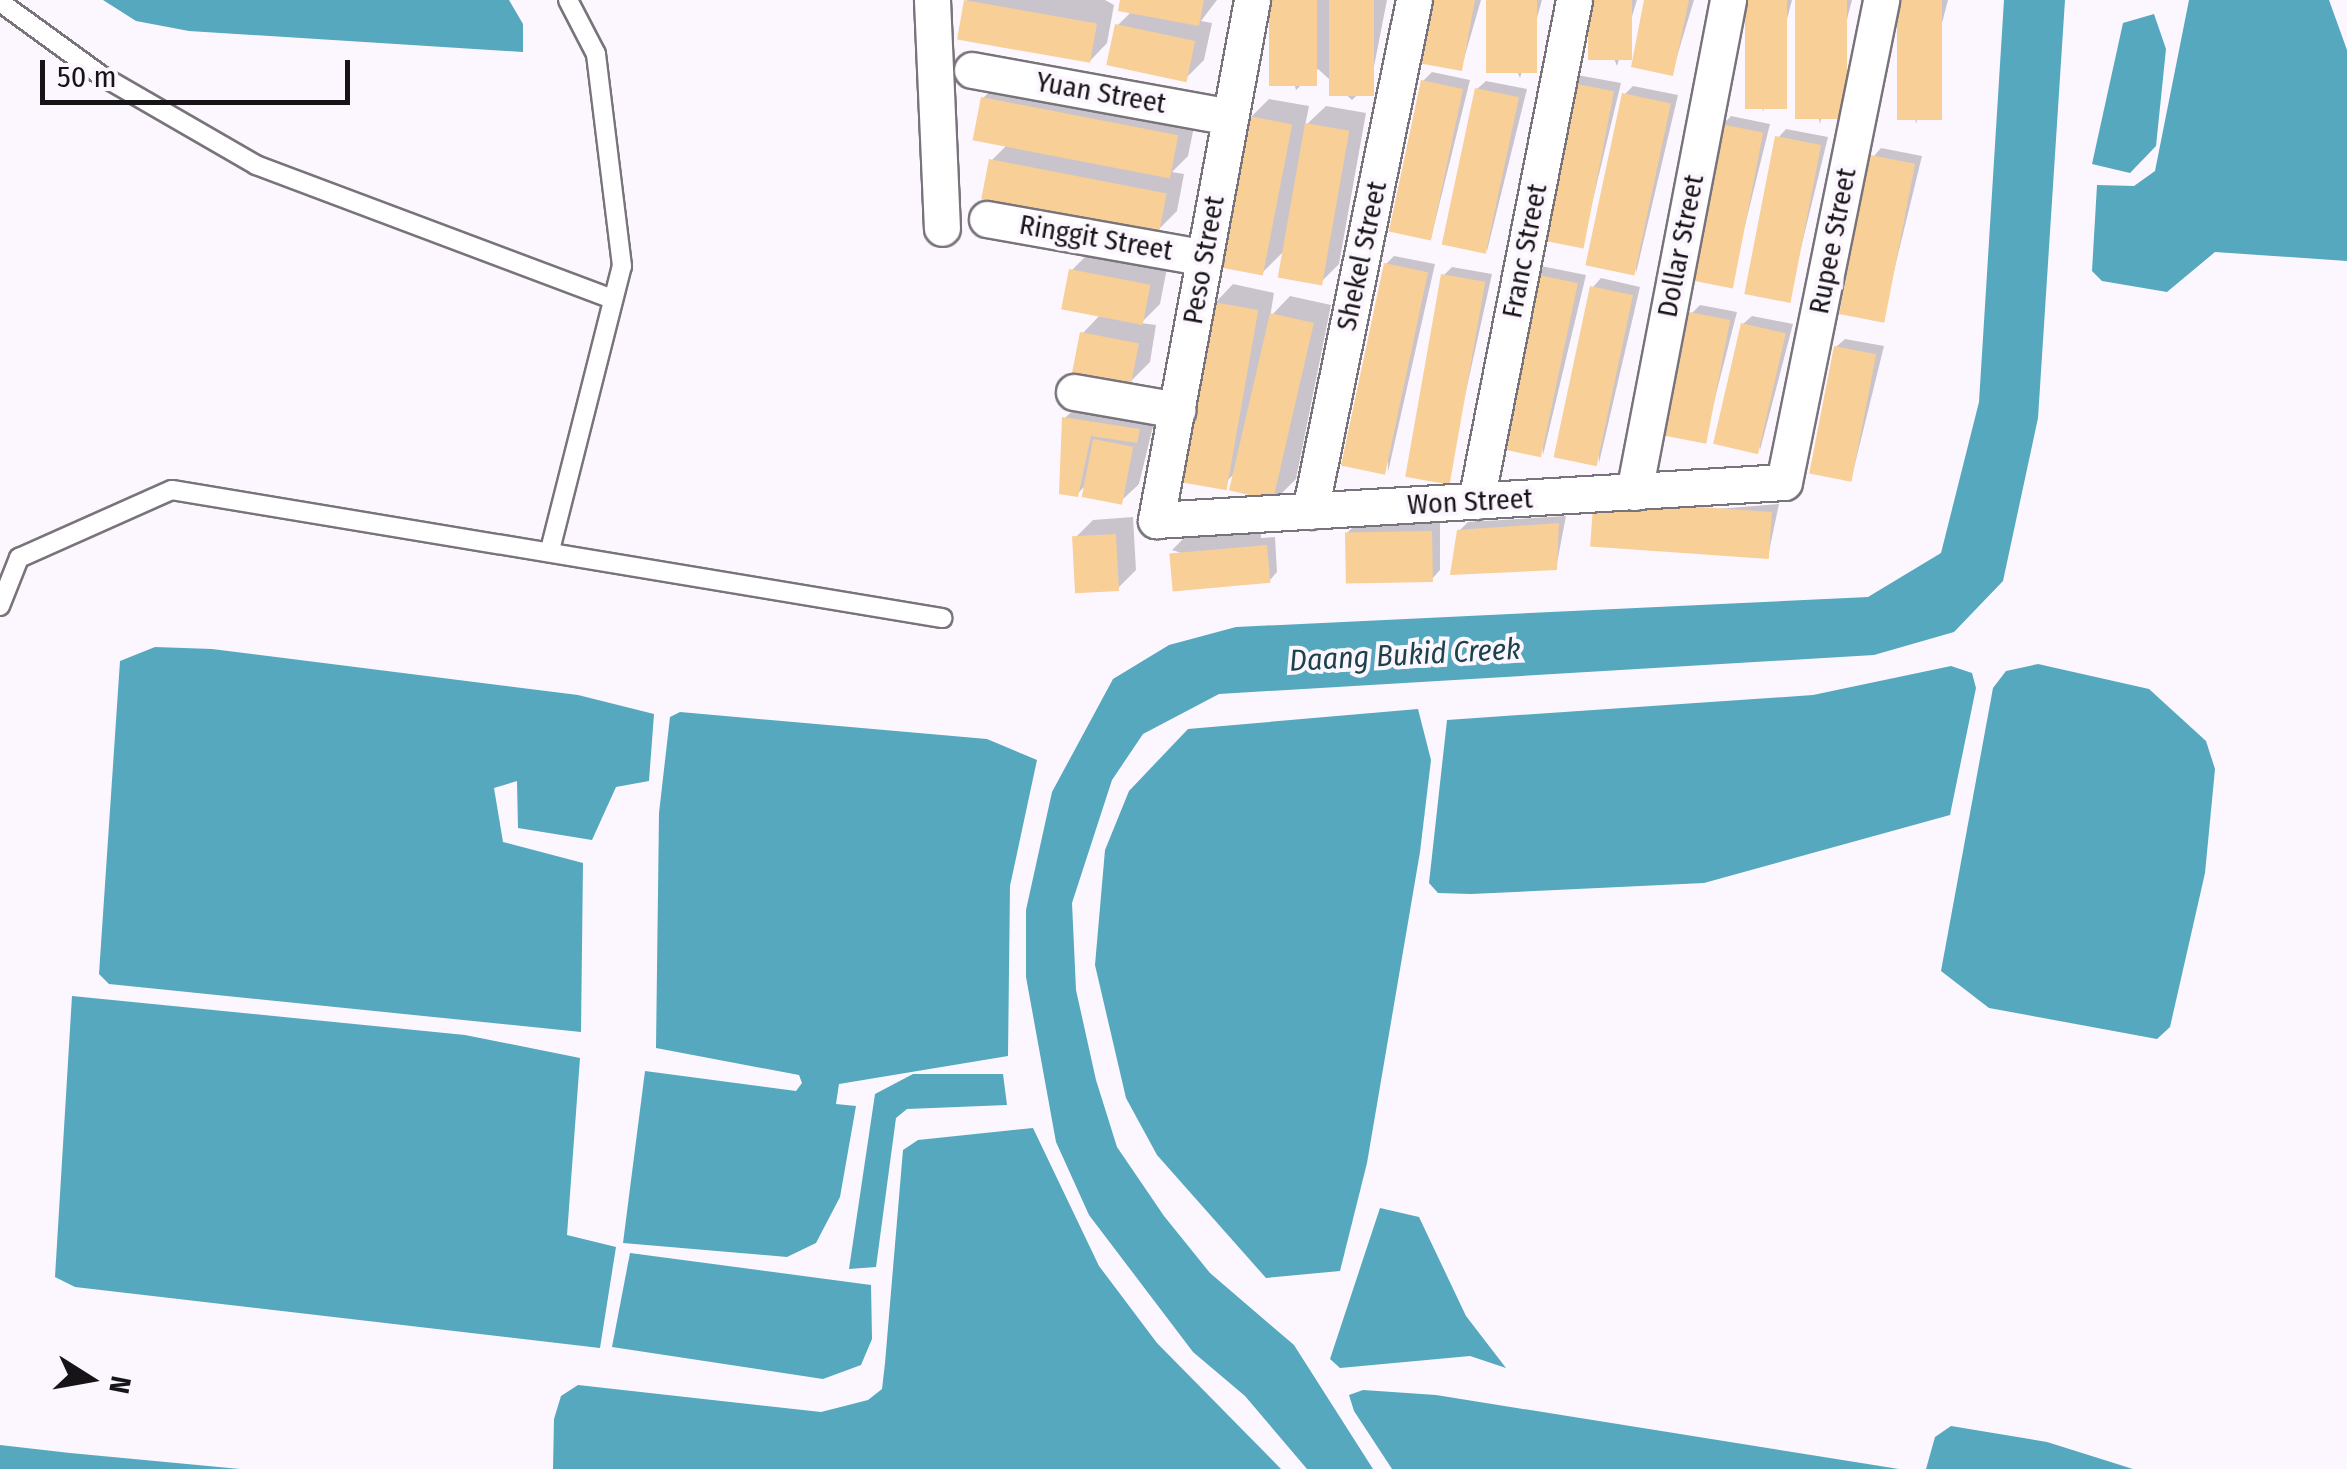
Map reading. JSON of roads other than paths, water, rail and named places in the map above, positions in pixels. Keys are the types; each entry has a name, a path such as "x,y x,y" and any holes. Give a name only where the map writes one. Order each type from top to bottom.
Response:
{"street":[{"path":"932,0 942,228"},
{"name":"Peso Street","path":"1156,520 1252,0"},
{"name":"Shekel Street","path":"1310,511 1414,0"},
{"name":"Franc Street","path":"1476,502 1574,0"},
{"name":"Dollar Street","path":"1634,492 1728,0"},
{"name":"Rupee Street","path":"1784,482 1881,0"},
{"name":"Yuan Street","path":"972,70 1230,117"},
{"name":"Ringgit Street","path":"987,219 1205,258"},
{"path":"1074,392 1177,410"},
{"name":"Won Street","path":"1156,520 1784,482"}],"lane":[{"path":"550,550 622,266 596,54 568,0"},
{"path":"0,2 102,76 256,165 613,300"},
{"path":"0,606 19,558 172,490 942,618"}],"water":[{"path":"103,0 509,0 523,24 523,52 189,31 136,21"},
{"name":"Daang Bukid Creek","path":"2004,0 2065,0 2038,418 2003,581 1954,632 1874,655 1219,694 1143,734 1112,780 1072,903 1076,990 1096,1080 1117,1147 1164,1216 1210,1273 1294,1345 1373,1469 1307,1469 1245,1396 1193,1352 1089,1215 1056,1142 1026,977 1026,910 1052,792 1113,679 1169,645 1236,627 1868,597 1941,553 1979,402"},
{"path":"2189,0 2329,0 2347,50 2347,261 2215,252 2167,292 2102,281 2092,271 2097,185 2134,186 2155,171"},
{"path":"2154,14 2166,49 2156,146 2130,173 2092,164 2123,23"},
{"path":"155,647 212,649 578,695 654,714 649,781 616,787 592,840 518,828 517,781 494,788 503,842 583,863 581,1032 109,984 99,974 120,661"},
{"path":"2038,664 2149,689 2206,741 2215,769 2205,873 2170,1027 2157,1039 1989,1008 1941,971 1993,688 2006,671"},
{"path":"1951,666 1972,673 1976,688 1950,815 1704,883 1471,894 1438,893 1429,883 1447,720 1813,695"},
{"path":"1418,709 1431,760 1420,852 1367,1163 1340,1271 1266,1278 1157,1155 1126,1098 1095,965 1105,850 1129,791 1188,729"},
{"path":"680,712 987,739 1037,760 1010,886 1008,1056 839,1084 836,1104 856,1106 840,1197 816,1243 787,1257 623,1243 645,1071 796,1091 802,1083 799,1075 656,1048 659,813 670,717"},
{"path":"72,996 465,1035 580,1058 567,1235 616,1247 600,1348 75,1287 55,1277"},
{"path":"913,1074 1003,1074 1007,1105 907,1109 896,1118 876,1267 849,1269 875,1094"},
{"path":"1033,1128 1099,1266 1157,1343 1281,1469 553,1469 554,1419 561,1396 578,1385 821,1412 868,1400 882,1389 903,1150 918,1140"},
{"path":"1380,1208 1419,1217 1466,1316 1506,1368 1470,1356 1340,1368 1330,1359"},
{"path":"630,1253 871,1285 872,1339 861,1365 823,1379 612,1347"},
{"path":"1363,1390 1436,1395 1899,1469 1392,1469 1354,1411 1349,1395"},
{"path":"1951,1426 2047,1442 2133,1469 1926,1469 1935,1437"},
{"path":"0,1445 70,1453 240,1469 0,1469"}]}
